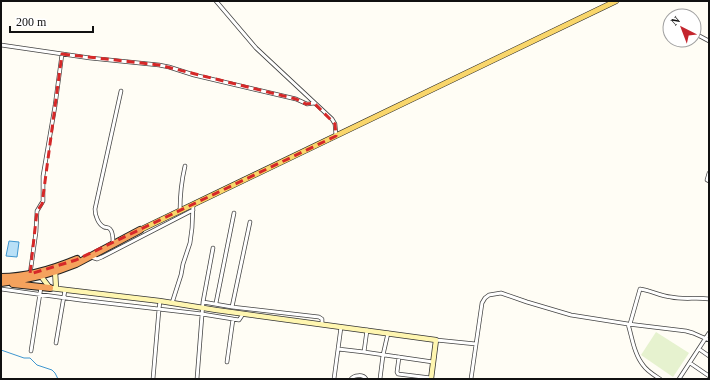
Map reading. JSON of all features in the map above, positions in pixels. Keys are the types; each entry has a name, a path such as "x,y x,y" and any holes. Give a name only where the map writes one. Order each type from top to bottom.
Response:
{"highway":[{"path":"1,283 16,282 55,269 140,230"},
{"path":"55,269 76,264 140,230"},
{"path":"1,277 40,274"},
{"path":"1,283 53,288"}],"main road":[{"path":"140,230 180,211 193,208 336,136 616,1"}],"street":[{"path":"216,1 256,48 334,122 336,136"},
{"path":"1,45 90,58 159,65 194,75 230,82 296,99 307,104 314,103"},
{"path":"30,274 36,232 37,211 43,201 44,176 62,54"},
{"path":"113,242 111,230 104,227 99,222 95,209 121,91"},
{"path":"180,211 180,190 182,174 185,166"},
{"path":"709,173 707,180 709,181"},
{"path":"90,256 99,259 193,208"},
{"path":"172,303 181,275 182,264 190,243 193,208"},
{"path":"216,303 234,213"},
{"path":"232,307 250,222"},
{"path":"197,379 203,302 213,248"},
{"path":"53,288 55,269"},
{"path":"40,274 53,288 65,290 160,301 243,314 476,344"},
{"path":"31,351 41,287"},
{"path":"660,379 643,366 636,354 629,324 640,289 670,297 689,299 700,297 709,299"},
{"path":"1,290 202,314 239,320 243,314"},
{"path":"56,343 65,290"},
{"path":"471,379 482,303 489,295 496,293 501,293 571,315 686,331 707,339"},
{"path":"153,379 160,301"},
{"path":"203,302 216,303 232,307 319,317 322,319 322,324"},
{"path":"227,362 233,319"},
{"path":"338,379 334,379 341,327"},
{"path":"364,352 367,330"},
{"path":"380,379 388,333"},
{"path":"679,379 698,349 707,339 709,333"},
{"path":"399,357 398,374 431,378 436,340"},
{"path":"338,349 433,362"},
{"path":"698,349 709,356"},
{"path":"690,363 709,376"},
{"path":"350,379 353,376 364,376 366,379"}],"highlighted area":[{"path":"62,54 159,65 296,99 306,104 314,103 335,124 336,136 76,260 30,274 37,211 42,204"}],"green space":[{"path":"656,332 689,353 673,377 641,355"}],"water":[{"path":"9,241 19,242 17,257 6,256"}],"waterway":[{"path":"1,350 24,358 30,358 37,365 52,370 58,379"}]}
